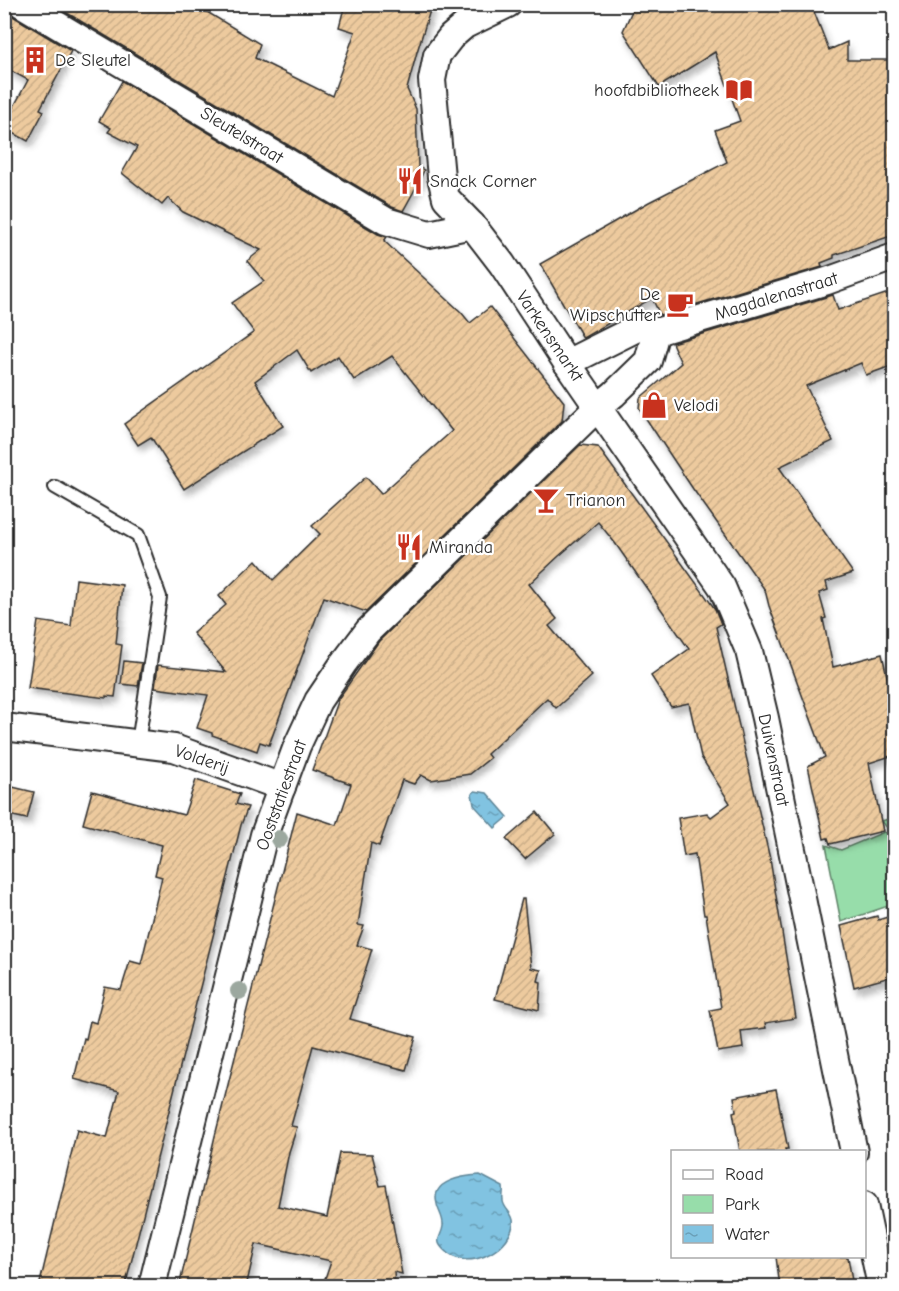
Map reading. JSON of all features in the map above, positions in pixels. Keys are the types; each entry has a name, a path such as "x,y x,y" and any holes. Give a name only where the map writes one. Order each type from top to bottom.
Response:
{"street":[{"name":"Sleutelstraat","path":"21,4 386,221 429,234 472,225"},
{"name":"Varkensmarkt","path":"508,4 465,25 451,37 437,55 432,80 441,177 446,198 472,225 502,264 598,407"},
{"name":"Magdalenastraat","path":"567,363 641,326 656,332 827,281 894,257"},
{"path":"598,407 648,362 656,332"},
{"name":"Ooststatiestraat","path":"152,1287 264,835 297,746 318,701 368,631 598,407"},
{"name":"Duivenstraat","path":"598,407 722,586 749,651 765,718 854,1150"},
{"name":"Volderij","path":"4,727 174,748 282,787"},
{"path":"866,1215 881,1287"}],"lane":[{"path":"55,488 138,535 160,597 129,742"}],"green space":[{"path":"894,817 894,904 841,922 826,845 841,850 884,832 893,836 882,821"}],"water":[{"path":"475,791 487,793 508,817 495,828 474,805 472,794"},
{"path":"480,1175 503,1187 504,1204 512,1218 513,1225 503,1244 495,1251 474,1259 463,1260 453,1257 439,1243 443,1223 436,1196 439,1189 450,1181"}],"building":[{"path":"4,4 7,4 9,12 14,17 71,51 40,109 44,111 28,141 4,128 28,80 4,67"},
{"path":"52,4 194,4 260,44 255,58 332,96 355,32 339,27 345,4 432,4 407,89 416,109 418,167 424,170 419,182 403,211 392,207"},
{"path":"635,4 811,4 829,50 847,42 847,60 894,60 894,235 834,255 834,258 821,263 822,267 660,315 652,298 583,338 540,264 649,202 727,162 715,130 740,121 715,52 659,87 623,31"},
{"path":"122,81 378,234 387,237 384,241 470,323 490,307 564,402 562,421 366,612 324,597 269,745 260,742 257,751 197,728 208,695 155,688 158,665 226,672 193,633 226,605 219,596 256,560 273,580 320,534 312,526 366,477 381,494 452,431 392,356 354,380 338,356 311,373 297,350 255,381 283,426 184,489 151,437 138,445 124,424 254,332 232,303 264,281 247,261 261,250 183,212 168,198 162,205 122,173 137,147 108,132 111,128 99,121"},
{"path":"894,291 894,365 866,375 861,363 806,386 833,441 779,467 853,573 826,582 828,590 819,593 826,618 823,619 833,667 882,654 894,707 894,755 869,763 883,831 830,844 828,838 824,839 808,766 825,757 765,590 639,408 640,398 681,363 672,343 833,295 838,310"},
{"path":"580,445 598,447 715,609 721,624 716,627 770,859 796,1018 765,1023 766,1028 741,1031 743,1048 718,1052 710,1010 721,1008 706,915 704,915 695,854 684,856 678,818 707,813 711,817 730,803 701,757 689,703 671,707 651,676 689,649 598,522 529,584 557,619 549,626 592,676 556,708 547,698 487,754 490,758 470,774 431,780 421,775 414,784 402,780 379,846 371,843 358,925 364,926 357,945 372,949 350,1019 416,1037 406,1070 313,1046 291,1126 297,1127 289,1152 278,1206 327,1217 340,1153 372,1154 380,1186 386,1185 402,1274 394,1272 395,1287 322,1287 331,1261 256,1244 246,1287 179,1287 297,812 337,825 351,784 312,770 338,699 379,641"},
{"path":"76,579 122,585 116,644 122,645 115,697 106,696 106,698 28,688 38,621 71,626"},
{"path":"124,661 142,663 138,686 121,684"},
{"path":"196,780 240,794 236,804 248,807 241,825 125,1287 39,1287 77,1130 107,1138 119,1091 74,1079 84,1038 86,1039 90,1021 96,1023 105,987 121,990 130,961 141,964 162,877 155,875 162,845 83,824 92,791 184,815"},
{"path":"4,785 34,792 27,819 4,814"},
{"path":"537,812 555,834 525,859 506,839"},
{"path":"522,899 524,899 531,968 541,970 538,981 541,982 539,1010 495,999"},
{"path":"894,915 894,976 854,987 841,926 877,916 878,920"},
{"path":"776,1089 788,1149 740,1150 733,1112 736,1111 734,1097"},
{"path":"776,1258 848,1258 853,1287 780,1287"}],"place":[{"name":"De Sleutel","path":"35,60"},
{"name":"hoofdbibliotheek","path":"739,90"},
{"name":"Snack Corner","path":"410,181"},
{"name":"De Wipschutter","path":"680,304"},
{"name":"Velodi","path":"654,405"},
{"name":"Trianon","path":"546,500"},
{"name":"Miranda","path":"409,547"}]}
